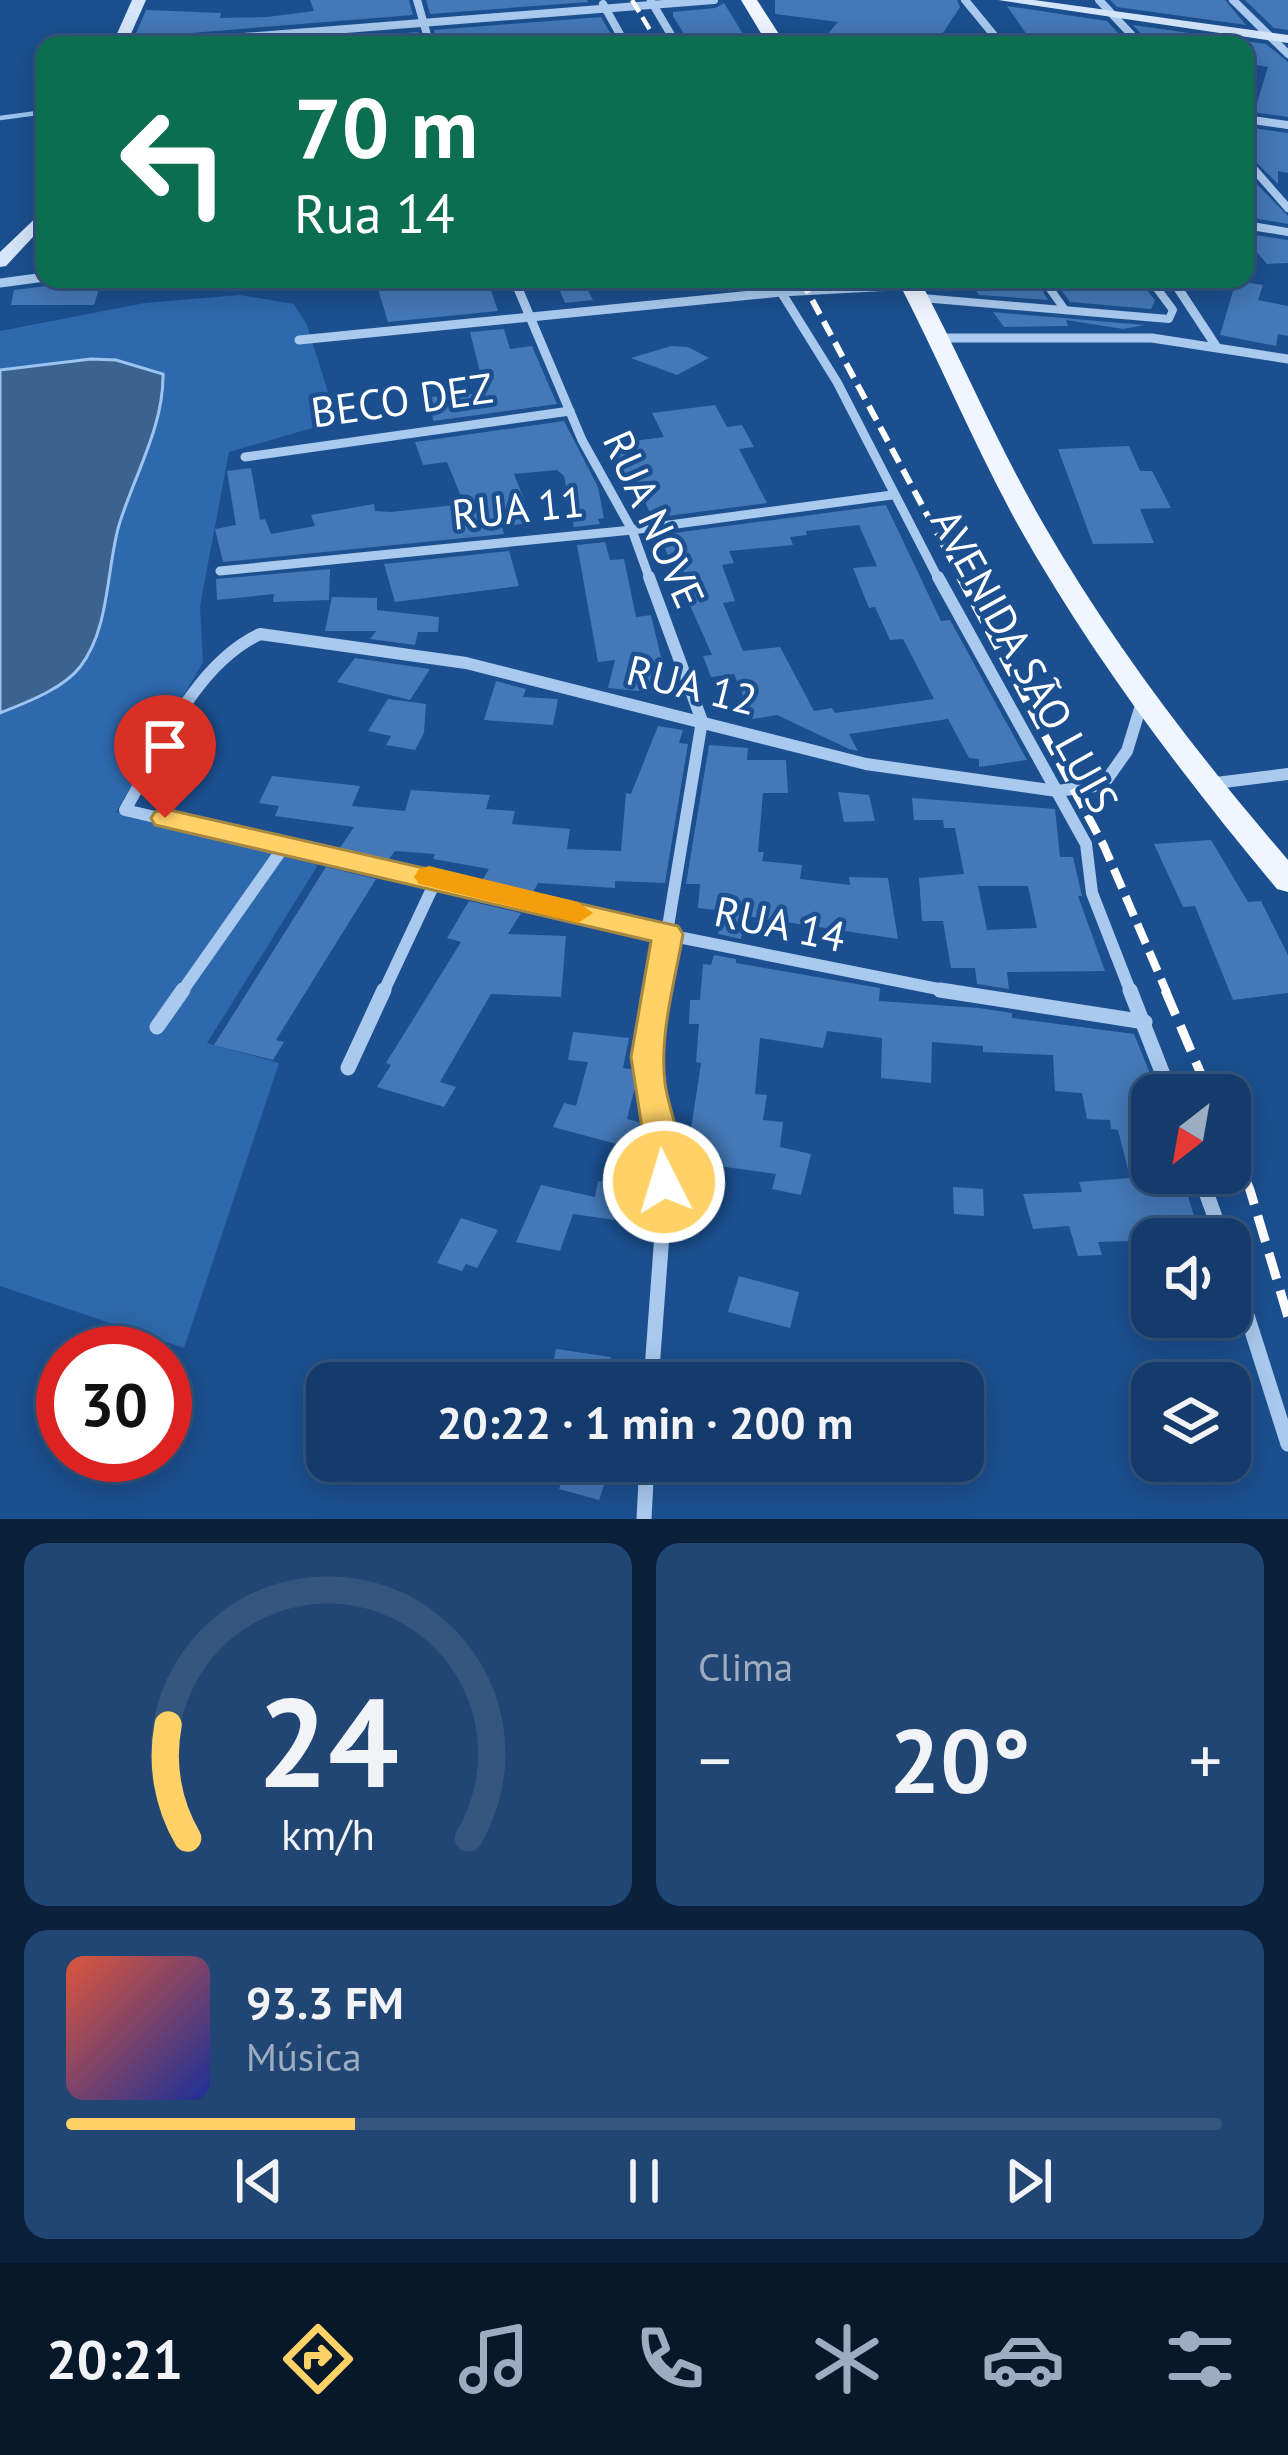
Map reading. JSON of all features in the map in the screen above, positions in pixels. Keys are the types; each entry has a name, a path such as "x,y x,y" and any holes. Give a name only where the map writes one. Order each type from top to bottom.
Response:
{"main road":[{"path":"749,0 771,36"},
{"path":"768,0 783,36"},
{"path":"912,288 1030,524 1142,702 1288,881"}],"street":[{"path":"123,36 139,0"},
{"path":"417,0 428,36"},
{"path":"252,36 603,4 714,0"},
{"path":"964,0 994,36"},
{"path":"1005,0 1288,39"},
{"path":"1099,0 1133,36"},
{"path":"1233,0 1288,54"},
{"path":"651,2 672,36"},
{"path":"603,4 621,36"},
{"path":"1254,120 1288,125"},
{"path":"1254,169 1288,208"},
{"path":"0,262 36,224"},
{"path":"1254,227 1288,232"},
{"path":"0,283 36,279"},
{"name":"RUA NOVE","path":"518,288 570,411 632,530 702,721 647,1057 663,1144 664,1182 652,1362"},
{"name":"AVENIDA SÃO LUIS","path":"779,288 836,382 892,495 1086,844 1092,893 1164,1074"},
{"path":"299,340 781,292 886,288"},
{"path":"1178,288 1216,346"},
{"path":"936,338 1113,337 1216,346 1288,359"},
{"name":"BECO DEZ","path":"244,457 570,411"},
{"name":"RUA 11","path":"220,572 632,530 892,495"},
{"name":"RUA 12","path":"125,809 213,670 238,643 260,634 466,663 866,764 1058,791"},
{"path":"1058,791 1103,785 1127,751 1142,702"},
{"path":"1206,784 1288,774"},
{"name":"RUA 14","path":"125,809 668,934 996,1001 1145,1022"},
{"path":"157,1027 284,845"},
{"path":"348,1068 437,878"},
{"path":"1251,1328 1288,1444"},
{"path":"644,1519 646,1482"}],"lane":[{"path":"919,288 1066,310 1169,319 1172,310 1156,288"},
{"path":"1050,288 1066,310"}],"shaded area":[{"path":"240,295 294,304 307,325 337,421 229,452 200,606 203,662 116,812 318,865 207,1043 279,1063 191,1326 119,1326 0,1286 0,331 145,303"},
{"path":"116,360 163,374 159,413 119,525 102,617 90,652 64,682 0,713 0,370"}],"building":[{"path":"310,0 409,0 413,15 135,36 146,10 221,13 220,18 314,11"},
{"path":"426,0 587,0 588,2 430,14"},
{"path":"775,0 957,0 960,7 941,36 826,36 838,22 775,14"},
{"path":"1110,0 1225,0 1246,25 1117,7"},
{"path":"1245,0 1288,0 1288,30 1274,28"},
{"path":"724,3 744,36 685,36 673,16 673,12"},
{"path":"1007,6 1107,21 1121,36 1028,36"},
{"path":"601,17 612,36 436,36 434,30"},
{"path":"1133,25 1210,36 1143,36"},
{"path":"418,32 419,36 365,36"},
{"path":"1254,42 1266,44 1288,62 1288,117 1254,112 1268,67 1254,65"},
{"path":"1254,128 1288,133 1288,173 1278,171 1278,184 1254,160"},
{"path":"1254,181 1288,216 1288,224 1254,218"},
{"path":"1254,235 1288,240 1288,263 1267,264 1254,249"},
{"path":"1263,285 1258,300 1288,306 1288,336 1278,334 1276,346 1220,335 1234,288"},
{"path":"99,288 94,305 11,305 14,290"},
{"path":"378,288 490,288 498,311 388,322"},
{"path":"559,288 587,288 593,300 565,303"},
{"path":"974,288 1041,288 1048,300 979,295"},
{"path":"1060,288 1145,288 1155,300 1151,309 1070,302"},
{"path":"993,312 1145,325 1123,329 1066,320 1068,326 1004,327"},
{"path":"504,329 510,349 532,346 557,404 433,421 430,397 485,393 470,332"},
{"path":"671,346 688,347 709,358 677,375 631,358"},
{"path":"715,405 727,427 742,425 754,447 739,449 767,503 652,518 639,488 632,491 611,444 664,437 652,413"},
{"path":"564,421 598,487 604,518 598,519 600,524 574,527 564,476 557,470 514,474 533,522 502,527 504,534 223,562 215,529 236,525 227,471 251,468 260,520 265,519 271,534 315,526 311,515 374,504 375,511 391,512 464,504 447,462 423,465 415,442"},
{"path":"1129,446 1140,471 1152,471 1171,508 1140,509 1154,543 1093,544 1058,449"},
{"path":"886,505 941,621 950,620 1027,760 979,767 979,759 969,758 948,719 849,734 858,751 777,715 753,719 734,674 711,677 703,656 712,655 659,535","holes":["859,525 877,566 853,568 869,608 875,607 890,640 903,639 934,699 835,713 832,708 814,711 780,647 743,651 723,603 735,601 722,565 734,563 729,551 793,545 790,537 807,535 806,531"]},
{"path":"605,542 610,560 624,559 636,617 651,615 664,670 657,693 608,688 615,660 598,662 577,545"},
{"path":"509,551 519,586 395,602 384,564"},
{"path":"330,569 329,600 273,602 274,594 217,600 216,579"},
{"path":"332,597 377,598 377,610 439,617 438,632 418,632 415,645 370,639 376,631 325,631"},
{"path":"355,658 430,669 410,700 337,682"},
{"path":"496,681 526,689 523,697 558,699 553,725 484,720"},
{"path":"388,699 426,704 424,733 415,750 386,745 391,736 368,731"},
{"path":"658,726 683,730 679,743 688,744 665,883 615,881 615,888 538,883 532,894 481,882 489,869 433,859 435,854 395,851 388,860 339,849 354,827 275,816 279,806 259,803 272,776 360,786 352,806 405,811 411,790 490,795 486,809 515,811 512,824 570,829 567,849 621,851 626,793 631,794"},
{"path":"709,745 748,748 747,760 786,760 788,793 763,793 758,852 764,852 762,861 802,865 800,879 850,885 849,877 888,878 898,939 746,916 741,939 718,934 724,911 698,908 700,884 686,884"},
{"path":"838,792 869,795 875,821 844,822"},
{"path":"912,798 1055,809 1060,857 1073,857 1082,896 1078,896 1105,971 1007,972 1009,989 977,984 975,968 951,968 943,921 922,921 919,878 964,874 955,828 944,828 943,820 914,820","holes":["978,886 1028,886 1037,928 987,930"]},
{"path":"1211,840 1248,902 1261,901 1288,955 1288,993 1233,1000 1195,906 1183,907 1154,844"},
{"path":"326,867 376,879 276,1040 284,1042 273,1060 214,1045"},
{"path":"469,901 521,913 508,934 566,936 561,997 491,994 440,1082 456,1087 444,1107 377,1087 391,1065 386,1063 461,942 447,938"},
{"path":"714,955 880,988 879,1001 979,1008 1012,1013 1012,1018 1134,1034 1149,1074 1131,1074 1131,1194 1187,1194 1195,1218 1131,1218 1131,1241 1098,1242 1102,1255 1078,1256 1069,1226 1033,1229 1023,1194 1082,1192 1079,1182 1130,1178 1118,1130 1111,1129 1110,1120 1087,1119 1082,1093 1055,1091 1053,1055 983,1052 983,1046 932,1042 931,1083 881,1078 882,1038 827,1031 823,1048 760,1038 755,1094 767,1095 763,1120 783,1122 780,1147 811,1154 801,1195 772,1189 776,1174 703,1164 707,1138 690,1136 701,1063 696,1062 699,1024 689,1024 690,1000 700,1000 703,964 711,965"},
{"path":"573,1032 629,1038 623,1068 637,1070 638,1075 627,1119 647,1124 648,1129 639,1150 553,1127 564,1103 576,1106 588,1062 568,1060"},
{"path":"598,1181 643,1187 636,1223 573,1214 560,1251 516,1242 541,1185 595,1197"},
{"path":"953,1187 983,1189 984,1216 954,1214"},
{"path":"461,1218 498,1230 477,1268 466,1264 462,1271 437,1263"},
{"path":"739,1276 799,1292 790,1328 728,1312"},
{"path":"556,1349 611,1357 610,1362 553,1362"},
{"path":"562,1482 605,1482 599,1500 559,1489"}],"waterway":[{"path":"0,118 36,113"}],"railway":[{"path":"632,0 654,36"},
{"path":"806,288 962,580"},
{"path":"960,577 1104,846 1167,993"},
{"path":"1165,990 1201,1074"},
{"path":"1251,1193 1288,1317"}],"slow traffic":[{"path":"429,877 578,913"}],"route":[{"path":"165,818 668,934 647,1057 663,1144 664,1182"}]}
